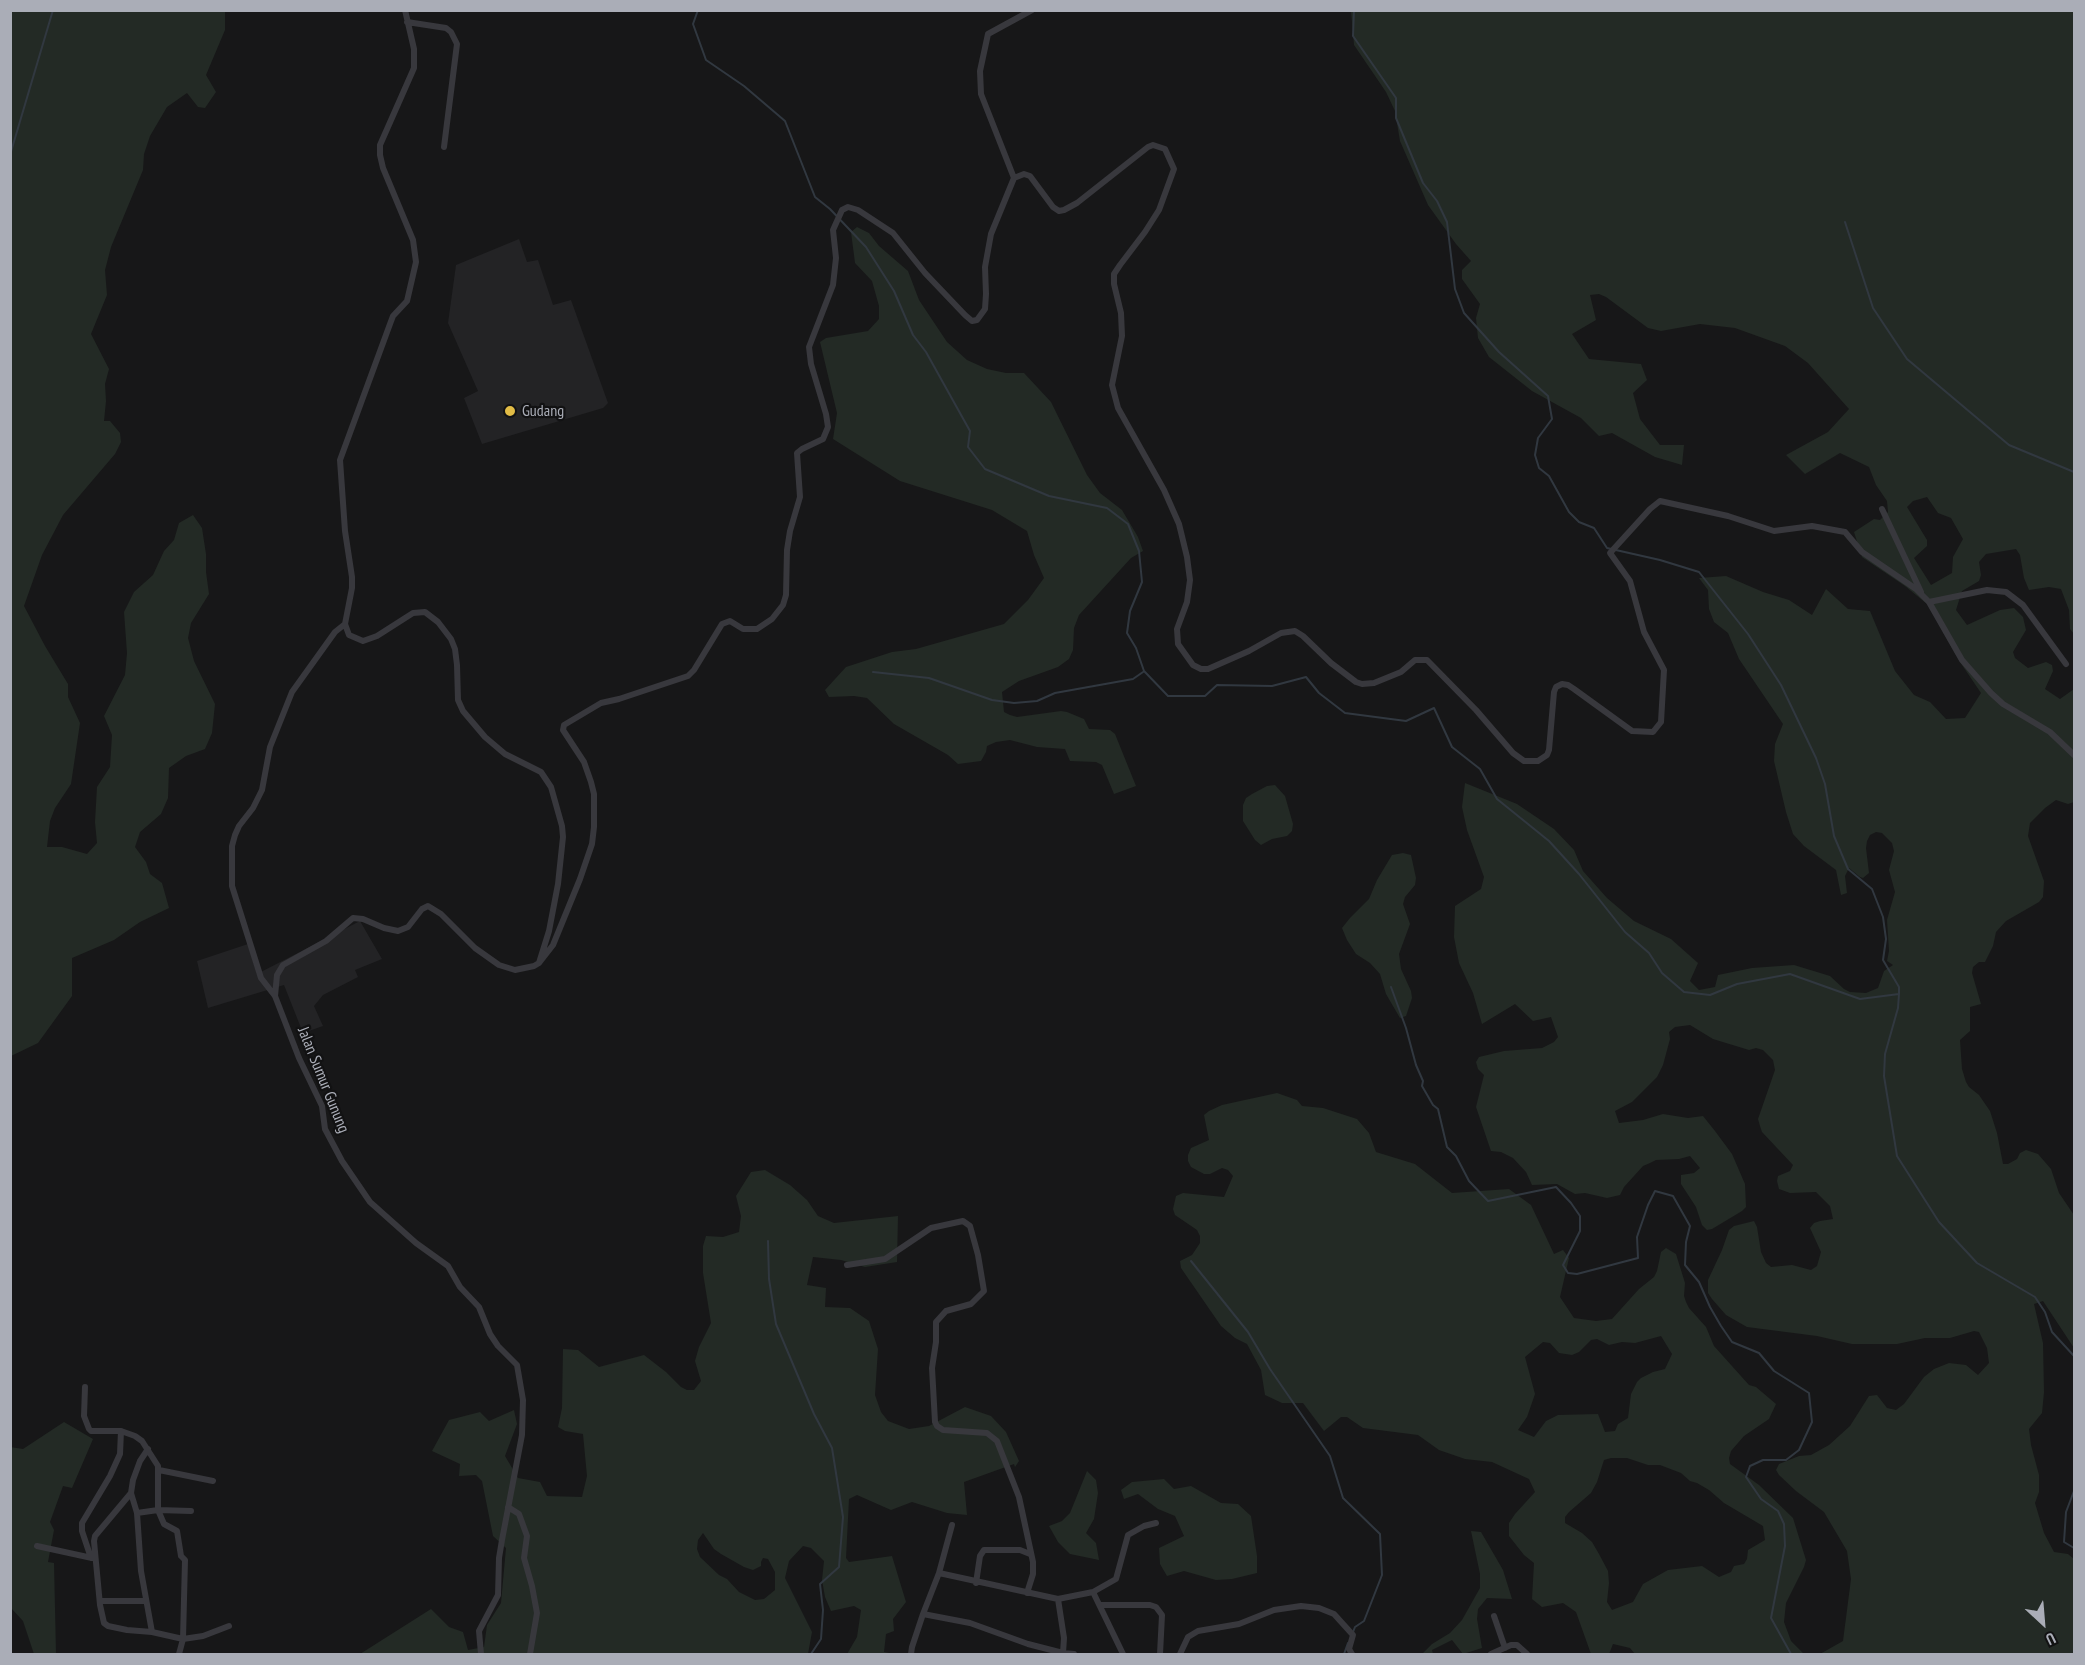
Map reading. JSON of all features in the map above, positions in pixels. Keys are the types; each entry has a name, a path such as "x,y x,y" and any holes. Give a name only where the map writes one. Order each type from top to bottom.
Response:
{"street":[{"path":"405,10 414,49 414,68 380,145 380,155 383,168 413,240 416,262 407,301 393,316 340,460 345,531 352,577 345,624 350,635 363,641 377,636 413,613 421,611 430,614 445,631 455,649 458,700 463,711 485,737 505,754 541,772 551,787 560,814 563,837 558,884 539,963"},
{"path":"275,996 277,975 283,965 326,941 353,918 363,919 398,931 408,927 422,909 428,906 441,914 475,948 499,965 522,970 539,963 552,945 580,879 592,844 594,827 594,795 591,782 585,762 563,730 564,725 601,703 688,676 722,624 730,621 742,629 757,630 772,619 783,605 786,595 787,550 800,497 797,453 823,439 828,427 811,364 809,347 833,285 836,258 833,230 841,213 848,207 858,210 893,233 925,273 965,315 972,321 982,316 985,309 987,250 991,234 1014,178 981,94 980,71 988,34 1032,10"},
{"path":"407,22 446,28 451,32 457,44 444,147"},
{"path":"1014,178 1024,174 1029,176 1053,207 1059,211 1077,203 1148,147 1153,145 1165,149 1172,163 1174,169 1172,177 1159,210 1119,265 1113,279 1122,325 1121,348 1112,385 1118,408 1164,490 1179,524 1190,580 1187,602 1177,629 1178,644 1193,665 1208,669 1250,651 1281,633 1295,631 1300,633 1331,663 1362,684 1374,683 1401,672 1415,660 1427,660 1476,710 1512,753 1524,761 1538,761 1547,755 1554,692 1556,687 1562,684 1574,688 1632,731 1653,732 1661,722 1664,670 1644,632 1630,581 1610,553 1660,501 1728,516 1774,531 1812,526 1845,532 1862,552 1923,595 1962,660 1981,684 2004,704 2050,732 2074,755"},
{"path":"1882,509 1923,595"},
{"path":"1929,602 1987,590 2006,592 2023,605 2066,664"},
{"name":"Jalan Sumur Gunung","path":"345,624 335,632 292,692 270,747 262,790 253,808 239,826 232,846 232,886 261,978 275,996 299,1058 322,1106 325,1129 342,1161 370,1202 416,1243 448,1266 460,1287 478,1307 498,1346 517,1365 523,1400 522,1435 499,1558 498,1596 479,1631 481,1654"},
{"path":"847,1265 885,1259 931,1228 963,1221 969,1223 978,1255 984,1291 971,1304 946,1311 936,1322 932,1368 935,1422 943,1430 987,1434 997,1441 1019,1497 1034,1567 1027,1593"},
{"path":"85,1387 84,1416 89,1429 91,1431 121,1431 135,1436 148,1449 159,1470 158,1510 164,1524 177,1531 181,1556 186,1560 183,1639 179,1654"},
{"path":"121,1431 120,1454 110,1476 82,1522 82,1531 93,1558 104,1623 108,1626 183,1639 203,1636 229,1626"},
{"path":"148,1449 140,1461 131,1493 137,1513 141,1571 152,1632"},
{"path":"159,1470 213,1481"},
{"path":"93,1558 95,1536 131,1493"},
{"path":"508,1507 519,1514 527,1536 524,1558 537,1613 530,1654"},
{"path":"137,1513 158,1510 191,1511"},
{"path":"939,1573 1058,1599 1093,1592 1116,1579 1128,1535 1144,1526 1156,1523"},
{"path":"911,1654 922,1614 939,1573 952,1525"},
{"path":"37,1546 93,1558"},
{"path":"976,1582 980,1556 984,1550 1020,1550 1030,1554"},
{"path":"1093,1592 1123,1654"},
{"path":"1058,1599 1064,1638 1063,1653"},
{"path":"100,1601 146,1601"},
{"path":"1100,1605 1150,1605 1159,1609 1162,1615 1160,1654"},
{"path":"1180,1654 1188,1637 1198,1631 1239,1624 1262,1614 1292,1607 1312,1607 1334,1614 1352,1633 1349,1648 1352,1654"},
{"path":"922,1614 970,1623 1028,1644 1074,1654"},
{"path":"1494,1616 1505,1648"},
{"path":"1491,1654 1511,1645 1517,1645 1527,1654"}],"shaded area":[{"path":"225,10 225,30 206,75 216,92 205,108 198,107 187,93 167,107 150,136 144,154 143,170 111,247 105,270 107,295 91,334 109,369 105,384 104,421 110,421 120,433 121,442 115,454 63,515 42,555 24,606 68,684 68,697 80,723 71,784 55,808 50,821 47,847 62,847 87,854 97,843 95,822 97,787 110,767 112,735 104,716 125,675 127,653 124,612 134,592 153,575 164,551 174,540 179,523 193,515 202,528 209,594 191,623 188,638 194,661 215,704 212,733 205,749 186,756 169,768 168,798 161,814 140,832 135,847 146,862 150,874 162,883 169,908 140,922 114,940 72,958 72,996 38,1043 11,1056 11,11"},
{"path":"1351,11 2074,11 2074,634 2070,629 2069,610 2061,589 2049,587 2029,590 2024,578 2020,555 2016,549 1986,554 1979,562 1981,575 1979,581 1962,591 1956,610 1967,625 2000,610 2014,608 2023,617 2026,630 2013,652 2015,658 2028,668 2046,662 2052,665 2053,671 2045,689 2060,699 2074,689 2074,802 2068,804 2056,800 2030,823 2028,836 2044,881 2043,897 2039,902 2006,921 1996,932 1993,946 1985,962 1979,962 1973,967 1972,973 1981,1004 1970,1007 1970,1031 1960,1040 1962,1069 1966,1082 1990,1111 2003,1164 2017,1159 2020,1153 2026,1150 2038,1154 2051,1169 2059,1193 2074,1215 2074,1348 2043,1301 2034,1304 2043,1343 2044,1392 2042,1413 2029,1429 2039,1475 2039,1492 2035,1503 2044,1533 2054,1552 2068,1554 2074,1559 2074,1654 1820,1654 1843,1641 1851,1579 1847,1551 1824,1512 1779,1475 1776,1470 1779,1464 1799,1456 1811,1455 1829,1445 1850,1426 1869,1396 1877,1395 1887,1408 1896,1410 1904,1404 1924,1377 1934,1369 1949,1363 1966,1365 1978,1375 1989,1363 1987,1348 1979,1332 1974,1331 1950,1338 1925,1338 1897,1344 1852,1344 1817,1336 1747,1327 1726,1315 1712,1299 1708,1293 1708,1280 1729,1230 1734,1226 1754,1221 1761,1252 1766,1263 1771,1267 1792,1265 1811,1270 1817,1266 1821,1252 1810,1228 1814,1223 1833,1219 1830,1206 1816,1192 1790,1193 1779,1189 1778,1176 1790,1171 1793,1165 1762,1132 1758,1119 1775,1070 1773,1060 1763,1050 1756,1048 1749,1050 1713,1039 1690,1025 1675,1027 1669,1032 1670,1039 1657,1077 1632,1102 1615,1111 1619,1123 1643,1120 1663,1114 1688,1118 1703,1116 1732,1154 1745,1184 1746,1207 1712,1229 1707,1230 1702,1225 1696,1207 1681,1184 1681,1175 1694,1173 1700,1168 1690,1156 1656,1160 1643,1166 1624,1187 1620,1195 1607,1198 1585,1193 1575,1194 1557,1184 1532,1185 1526,1172 1513,1158 1501,1152 1491,1151 1476,1107 1484,1075 1478,1069 1476,1062 1479,1057 1504,1051 1542,1048 1554,1042 1558,1037 1551,1017 1533,1021 1515,1004 1482,1024 1473,993 1459,963 1454,937 1455,906 1481,889 1484,877 1467,830 1462,807 1465,783 1517,804 1554,829 1574,850 1583,871 1607,898 1634,921 1671,939 1698,963 1690,981 1699,990 1715,987 1718,975 1752,968 1794,965 1830,976 1850,992 1866,993 1878,988 1884,971 1893,965 1887,961 1889,951 1887,920 1895,892 1889,870 1894,851 1892,843 1882,833 1876,832 1870,835 1866,848 1869,873 1863,878 1849,868 1845,876 1847,893 1841,895 1836,870 1804,846 1793,834 1774,761 1775,744 1783,724 1739,659 1728,633 1714,622 1709,609 1708,590 1699,578 1726,576 1789,600 1812,615 1826,589 1848,609 1870,611 1895,671 1914,695 1930,702 1946,719 1965,718 1981,693 1960,662 1927,604 1862,557 1854,532 1874,519 1880,520 1888,512 1887,501 1876,485 1869,467 1840,453 1805,474 1786,455 1828,432 1849,409 1808,363 1785,346 1735,328 1700,324 1661,331 1648,328 1606,297 1599,294 1590,295 1596,320 1572,334 1589,359 1641,364 1647,380 1633,393 1640,419 1660,445 1684,445 1682,465 1655,457 1612,433 1599,436 1581,418 1532,391 1489,357 1478,338 1476,318 1480,304 1462,279 1462,270 1471,261 1428,205 1400,141 1395,111 1386,92 1354,45","holes":["1927,497 1938,513 1951,518 1963,539 1953,557 1952,573 1931,585 1914,558 1927,546 1927,540 1907,507 1913,501"]},
{"path":"857,227 869,233 879,246 908,271 919,300 947,342 967,360 987,369 1006,373 1024,373 1051,402 1087,475 1100,493 1122,510 1138,537 1143,551 1131,558 1079,615 1074,628 1073,650 1069,659 1058,667 1019,681 1002,692 1004,712 1010,715 1017,717 1061,711 1084,719 1089,729 1110,730 1115,734 1136,786 1114,794 1102,765 1096,762 1070,761 1065,749 1037,747 1010,740 987,746 981,761 958,764 948,755 894,724 867,698 829,697 825,690 846,667 892,652 916,649 1004,624 1028,600 1044,578 1027,531 992,510 900,481 833,439 837,413 820,342 826,338 868,331 879,319 879,306 872,281 855,263 851,232"},
{"path":"519,239 527,262 538,260 553,305 571,300 608,403 603,408 482,444 464,398 478,391 448,323 456,265"},
{"path":"1275,785 1285,796 1293,824 1292,831 1287,836 1272,839 1261,845 1243,821 1243,805 1246,798 1252,794 1267,786"},
{"path":"1403,853 1411,855 1416,878 1415,885 1405,897 1403,904 1410,924 1399,954 1401,969 1412,998 1406,1016 1400,1018 1386,994 1380,974 1370,963 1356,954 1342,928 1369,899 1392,855"},
{"path":"360,921 382,959 355,970 358,977 323,995 314,1006 323,1026 303,1033 284,985 208,1008 197,961 248,944 257,974"},
{"path":"1277,1093 1297,1100 1302,1106 1323,1108 1357,1119 1369,1133 1376,1152 1415,1164 1452,1193 1509,1189 1531,1205 1554,1254 1563,1250 1569,1258 1560,1297 1574,1318 1596,1321 1612,1319 1639,1289 1654,1277 1661,1252 1666,1248 1676,1254 1685,1283 1686,1302 1706,1327 1714,1346 1749,1385 1756,1387 1776,1404 1769,1419 1744,1436 1731,1451 1729,1458 1730,1464 1759,1485 1793,1518 1806,1560 1786,1603 1784,1622 1791,1641 1804,1654 1635,1654 1630,1648 1613,1644 1609,1654 1591,1654 1576,1612 1563,1603 1542,1607 1532,1599 1534,1563 1524,1555 1509,1536 1509,1523 1535,1492 1529,1479 1492,1462 1465,1459 1439,1450 1418,1435 1363,1428 1347,1417 1341,1417 1324,1431 1303,1403 1282,1403 1265,1395 1261,1370 1247,1344 1235,1338 1221,1326 1181,1268 1180,1261 1192,1255 1200,1243 1200,1236 1197,1230 1175,1215 1173,1209 1176,1196 1183,1193 1224,1197 1233,1176 1228,1170 1222,1168 1210,1174 1204,1174 1191,1167 1188,1161 1191,1148 1209,1140 1204,1115 1222,1105","holes":["1661,1336 1672,1354 1665,1369 1653,1372 1637,1382 1631,1394 1628,1418 1618,1424 1615,1431 1605,1432 1598,1414 1558,1415 1546,1421 1534,1437 1518,1430 1527,1417 1535,1394 1525,1357 1543,1342 1550,1343 1559,1353 1572,1355 1579,1352 1591,1340 1597,1339 1609,1345 1622,1342 1635,1343","1627,1458 1648,1465 1660,1465 1681,1473 1690,1481 1709,1490 1724,1503 1763,1526 1765,1540 1748,1550 1744,1564 1734,1566 1731,1572 1719,1577 1702,1566 1668,1570 1643,1584 1633,1602 1612,1610 1607,1602 1608,1571 1599,1554 1592,1542 1565,1523 1565,1517 1569,1512 1591,1493 1604,1460"]},
{"path":"765,1170 790,1185 807,1200 818,1216 834,1223 898,1216 897,1262 865,1267 841,1260 813,1257 807,1285 826,1288 825,1307 850,1308 869,1321 878,1349 875,1395 881,1412 888,1421 909,1429 929,1426 965,1407 991,1416 1006,1432 1019,1461 1015,1467 1014,1464 964,1482 967,1515 947,1513 912,1502 891,1510 857,1495 849,1499 846,1558 849,1562 892,1556 906,1602 893,1619 894,1631 886,1634 884,1652 895,1654 847,1654 857,1637 861,1610 854,1606 831,1611 825,1597 822,1580 824,1561 811,1548 803,1546 789,1561 785,1578 812,1632 808,1654 360,1654 431,1609 449,1627 463,1632 468,1650 484,1647 487,1625 501,1603 506,1548 493,1536 482,1481 476,1475 459,1476 460,1464 432,1451 449,1420 480,1412 489,1421 514,1410 517,1424 505,1456 518,1478 540,1482 547,1496 582,1497 587,1476 583,1434 565,1431 558,1427 562,1408 563,1349 578,1350 599,1367 644,1355 681,1387 694,1390 701,1381 695,1361 711,1323 703,1273 703,1246 706,1236 723,1237 739,1232 741,1216 736,1196 751,1172","holes":["703,1533 714,1549 753,1570 761,1566 763,1558 768,1559 775,1572 775,1590 764,1599 755,1600 739,1592 700,1557 697,1549 698,1540"]},
{"path":"64,1422 93,1439 72,1488 63,1486 50,1522 54,1530 48,1562 54,1563 56,1653 59,1654 34,1654 23,1621 11,1608 10,1447 23,1449"},
{"path":"1087,1471 1096,1480 1098,1493 1094,1519 1086,1533 1096,1543 1099,1560 1070,1554 1058,1542 1049,1526 1062,1521 1070,1513"},
{"path":"1164,1479 1174,1489 1191,1486 1221,1503 1238,1504 1251,1516 1257,1573 1216,1580 1184,1571 1167,1576 1160,1564 1159,1548 1184,1536 1175,1516 1158,1509 1138,1494 1124,1499 1121,1490 1132,1482"},
{"path":"1471,1531 1481,1532 1503,1570 1512,1599 1487,1598 1478,1609 1477,1619 1482,1648 1463,1654 1452,1640 1432,1650 1433,1654 1422,1654 1432,1644 1450,1633 1462,1620 1480,1588 1480,1574"}],"waterway":[{"path":"10,155 53,10"},
{"path":"698,10 693,24 706,60 744,86 785,121 815,197 830,209 866,247 894,291 913,335 926,352 970,431 968,447 985,469 1049,496 1107,508 1128,524 1139,551 1142,582 1130,611 1127,633 1136,648 1144,671 1168,696 1205,696 1217,685 1272,686 1306,677 1319,693 1345,713 1406,721 1434,708 1452,747 1480,769 1497,799 1549,841 1579,874 1625,932 1649,953 1662,973 1684,992 1710,995 1737,984 1790,974 1860,999 1899,994 1898,1008 1885,1054 1884,1076 1897,1156 1939,1222 1977,1263 2035,1297 2045,1312 2052,1332 2074,1356"},
{"path":"1354,10 1353,36 1396,98 1396,118 1423,183 1437,201 1447,222 1455,289 1464,313 1499,352 1548,396 1552,419 1538,438 1535,455 1539,468 1549,476 1569,512 1579,522 1594,528 1607,548 1699,572 1748,634 1781,685 1816,758 1825,784 1834,836 1848,869 1872,889 1883,917 1886,939 1883,960 1899,987 1899,994"},
{"path":"1845,222 1873,308 1907,359 2009,445 2074,472"},
{"path":"873,672 929,678 992,700 1014,703 1037,701 1055,693 1133,679 1143,672"},
{"path":"1391,987 1423,1081 1422,1086 1433,1105 1438,1109 1447,1147 1456,1156 1469,1181 1488,1201 1556,1187 1580,1216 1580,1231 1563,1265 1568,1273 1577,1274 1638,1258 1637,1237 1655,1191 1673,1196 1690,1226 1686,1242 1685,1265 1699,1282 1710,1307 1732,1342 1759,1353 1774,1371 1809,1393 1812,1422 1799,1450 1786,1460 1763,1460 1750,1466 1746,1477 1761,1499 1778,1511 1784,1524 1785,1546 1771,1618 1791,1654"},
{"path":"768,1241 769,1279 776,1324 814,1414 832,1448 843,1517 839,1567 820,1584 823,1610 821,1639 811,1654"},
{"path":"1191,1261 1248,1332 1270,1369 1330,1456 1343,1498 1380,1534 1382,1575 1364,1621 1355,1627 1353,1632"},
{"path":"2074,1491 2066,1512 2064,1542 2074,1548"},
{"path":"1344,1654 1348,1643"}],"place":[{"name":"Gudang","path":"510,411"}]}
